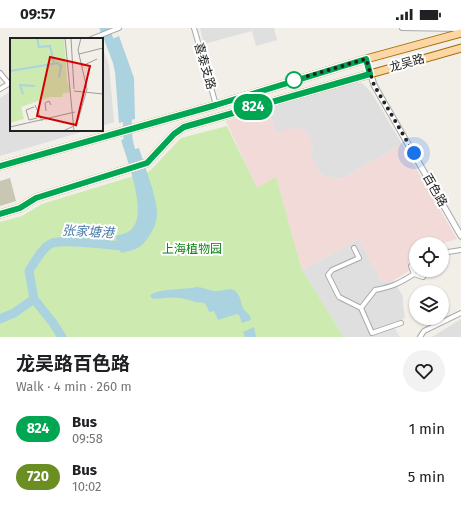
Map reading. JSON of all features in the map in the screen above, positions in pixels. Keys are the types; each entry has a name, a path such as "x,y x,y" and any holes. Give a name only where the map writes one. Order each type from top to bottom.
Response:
{"main road":[{"name":"龙吴路","path":"0,166 216,105 366,59 461,33"},
{"name":"龙吴路","path":"0,214 20,208 36,198 147,163 174,134 184,127 461,48"}],"street":[{"path":"93,38 119,28"},
{"name":"喜泰支路","path":"194,28 216,105"},
{"path":"402,28 461,29"},
{"name":"百色路","path":"366,59 374,85 461,236"},
{"path":"0,73 10,83 0,89"},
{"path":"354,248 359,258 332,270 328,275 338,297 361,308 372,333 401,323"},
{"path":"449,252 461,250"},
{"path":"361,308 375,290 398,284 409,277"},
{"path":"420,337 424,331 461,312"}],"shaded area":[{"path":"200,28 274,28 277,40 256,46 252,31 204,44"},
{"path":"103,50 109,65 114,122 103,126"},
{"path":"355,83 362,83 371,92 402,144 341,179 323,176 311,156 313,144 298,128 275,133 269,108"},
{"path":"10,92 10,131 85,131 0,156 0,98"},
{"path":"269,108 275,132 298,128 306,131 313,144 311,156 323,176 341,179 402,144 457,239 449,242 449,237 409,237 409,271 393,281 382,282 359,239 302,270 276,178 257,189 226,121"},
{"path":"10,178 16,201 0,206 0,181"},
{"path":"359,239 382,282 393,281 403,296 405,317 394,327 371,337 344,337 302,270"},
{"path":"461,319 461,337 432,337"},
{"path":"394,327 400,337 371,337"}],"green space":[{"name":"上海植物园","path":"227,126 257,188 276,177 302,270 344,337 0,337 0,222 22,216 42,204 150,171 181,138"}],"water":[{"path":"119,36 134,78 135,119 119,123 115,72 105,42"},
{"path":"132,137 135,149 139,148 150,182 157,208 157,219 152,231 140,247 121,253 115,236 126,233 134,226 138,208 131,171 121,140"},
{"path":"196,287 214,291 228,289 234,290 237,292 243,308 251,320 242,323 239,315 237,314 218,320 214,311 209,312 204,303 179,298 153,299 150,296 153,293 164,290"},
{"path":"254,327 256,337 245,337 243,332"}],"waterway":[{"name":"张家塘港","path":"104,28 114,51"},
{"name":"张家塘港","path":"127,110 128,143 130,151"},
{"name":"张家塘港","path":"62,337 34,299 29,271 38,256 47,246 55,242 96,243 122,246 128,242"},
{"path":"0,319 14,313 34,299"}],"bus line":[{"name":"824","path":"0,166 216,105 366,59 370,74 184,127 164,143 147,163 36,198 20,208 0,214"}],"route":[{"path":"294,80 366,59 374,85 414,153"}]}
